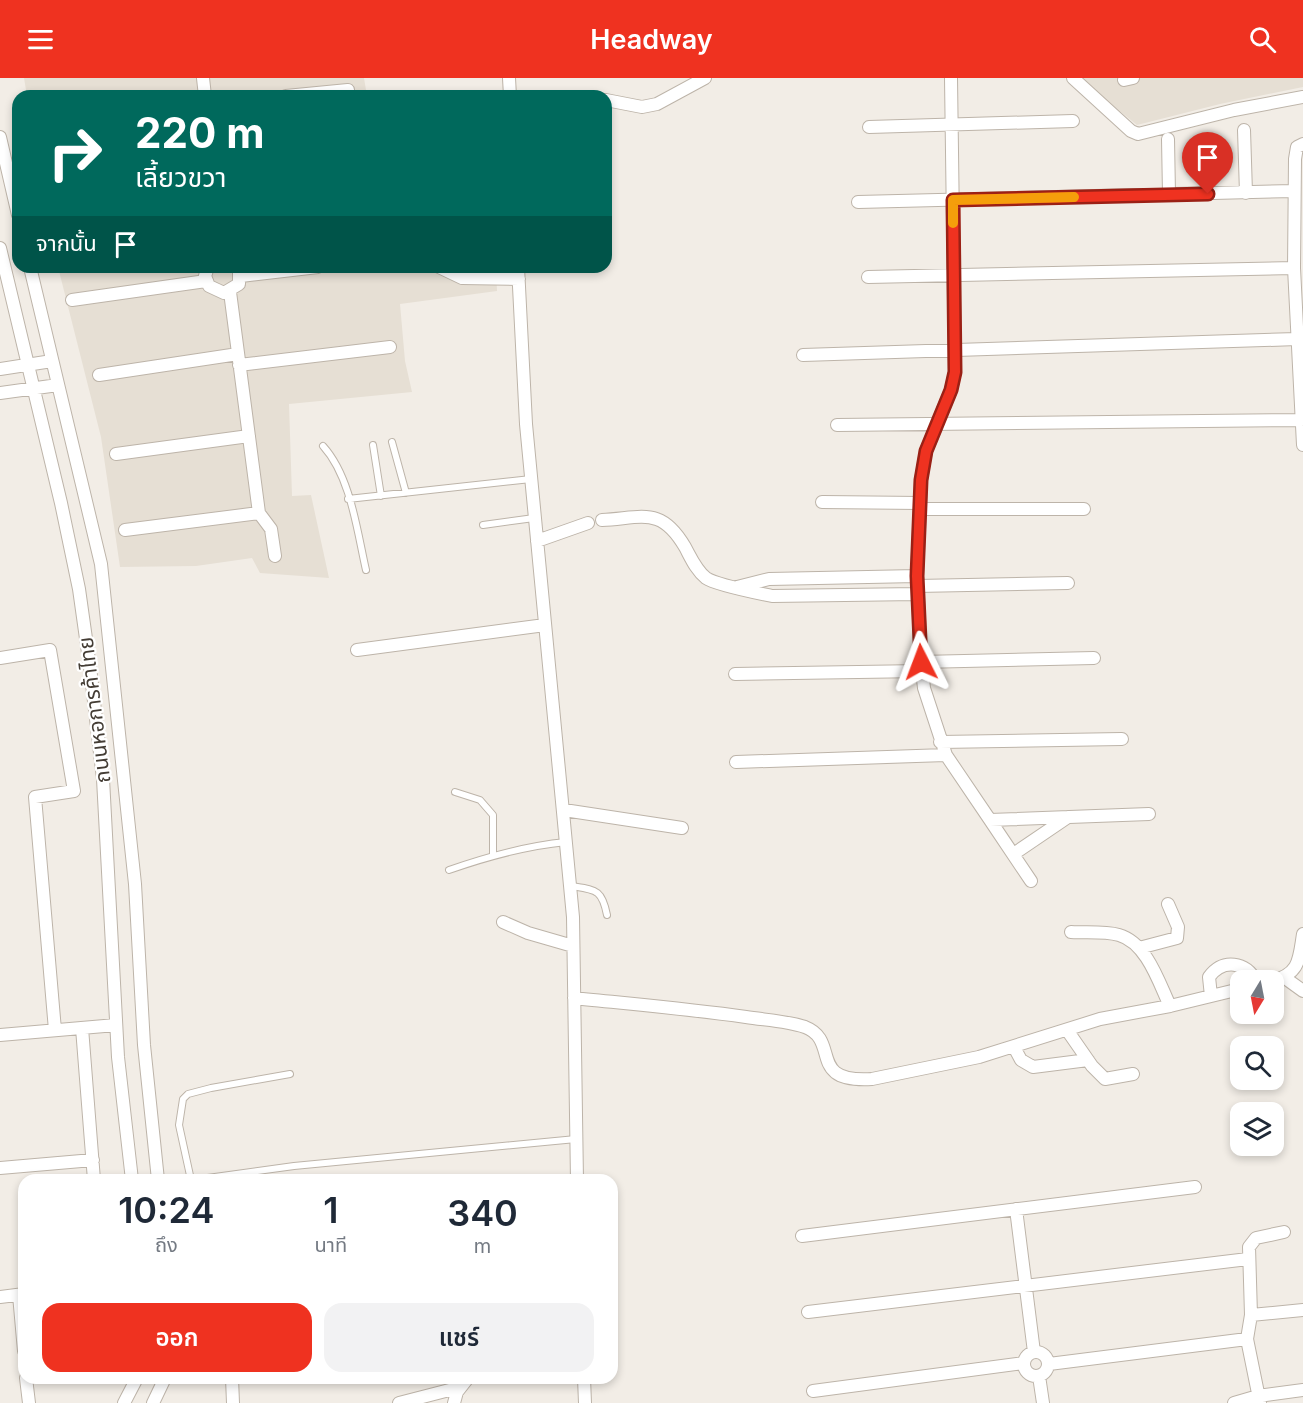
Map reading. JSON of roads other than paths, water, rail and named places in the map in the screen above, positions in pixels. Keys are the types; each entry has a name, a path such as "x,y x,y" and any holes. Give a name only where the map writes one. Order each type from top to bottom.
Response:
{"street":[{"path":"612,101 642,107 657,104 705,78"},
{"path":"951,78 955,372 926,451 920,506 917,586 921,666 940,742 946,755 1015,853 1031,881"},
{"path":"1073,78 1131,131 1138,134 1234,110 1303,97"},
{"path":"870,127 1073,121"},
{"path":"1244,130 1246,193"},
{"path":"0,137 12,189"},
{"path":"1168,139 1169,194"},
{"path":"1303,144 1297,147 1294,191 1299,217 1294,268 1299,295 1297,339 1303,445"},
{"path":"858,202 1294,191"},
{"name":"ถนนหอการค้าไทย","path":"0,248 5,292 28,365 79,589 103,779 116,1025 131,1174"},
{"path":"868,277 1294,268"},
{"name":"ถนนหอการค้าไทย","path":"31,273 101,564 135,884 144,1045 157,1174"},
{"path":"207,273 206,281 214,290 230,292 239,284 240,273"},
{"path":"452,273 462,278 519,273 534,518 571,886 577,1174"},
{"path":"72,300 206,281"},
{"path":"230,292 259,513 271,529 275,556"},
{"path":"803,355 1297,339"},
{"path":"99,375 239,359 390,347"},
{"path":"0,369 52,361"},
{"path":"0,393 58,385"},
{"path":"837,425 1300,420"},
{"path":"116,454 249,436"},
{"path":"822,502 1084,509"},
{"path":"125,530 259,513"},
{"path":"602,520 660,518 670,526 698,570 708,579 772,596 815,596 917,586 1068,583"},
{"path":"537,541 588,523"},
{"path":"737,587 769,579 814,578 917,586"},
{"path":"814,578 815,596"},
{"path":"357,650 545,626"},
{"path":"0,658 50,650 74,791 34,798 55,1030"},
{"path":"735,674 1094,658"},
{"path":"940,742 1122,739"},
{"path":"736,762 946,755"},
{"path":"564,810 682,828"},
{"path":"990,820 1149,814"},
{"path":"1015,853 1069,816"},
{"path":"1139,948 1177,938 1178,927 1168,904"},
{"path":"503,922 528,933 573,946"},
{"path":"1071,932 1117,934 1127,938 1139,948 1170,1006"},
{"path":"1303,934 1295,969 1285,978 1303,991"},
{"path":"1211,996 1209,977 1214,971 1233,964 1250,970"},
{"path":"574,998 712,1012 799,1026 816,1033 820,1038 832,1071 854,1080 894,1075 1014,1047 1100,1019 1170,1006 1230,991"},
{"path":"0,1035 116,1025"},
{"path":"82,1028 94,1174"},
{"path":"1067,1030 1105,1079 1133,1074"},
{"path":"1014,1047 1021,1060 1033,1067 1088,1060"},
{"path":"0,1168 93,1160"},
{"path":"802,1236 1195,1187"},
{"path":"1016,1209 1034,1352"},
{"path":"1259,1399 1247,1339 1251,1315 1248,1259 1251,1242 1284,1232"},
{"path":"808,1312 1248,1259"},
{"path":"0,1297 18,1295"},
{"path":"1251,1315 1303,1310"},
{"path":"1049,1364 1247,1339"},
{"path":"1024,1363 1029,1354 1034,1352 1044,1354 1049,1364 1047,1370 1039,1376"},
{"path":"1024,1363 1028,1373 1039,1376"},
{"path":"813,1391 1024,1363"},
{"path":"1039,1376 1043,1403"},
{"path":"27,1384 29,1403"},
{"path":"124,1403 134,1384"},
{"path":"153,1403 162,1384"},
{"path":"232,1384 233,1403"},
{"path":"399,1403 462,1384"},
{"path":"454,1403 464,1384"},
{"path":"584,1384 585,1403"},
{"path":"1234,1403 1303,1390"}],"lane":[{"path":"392,442 406,493"},
{"path":"373,445 381,496"},
{"path":"323,446 332,456 348,499 366,570"},
{"path":"348,499 531,479"},
{"path":"483,525 534,518"},
{"path":"455,792 480,800 494,815 494,854"},
{"path":"449,870 525,846 567,842"},
{"path":"571,886 599,893 604,899 607,915"},
{"path":"191,1174 179,1125 183,1098 188,1094 211,1088 290,1074"},
{"path":"236,1174 294,1166 576,1139"}]}
